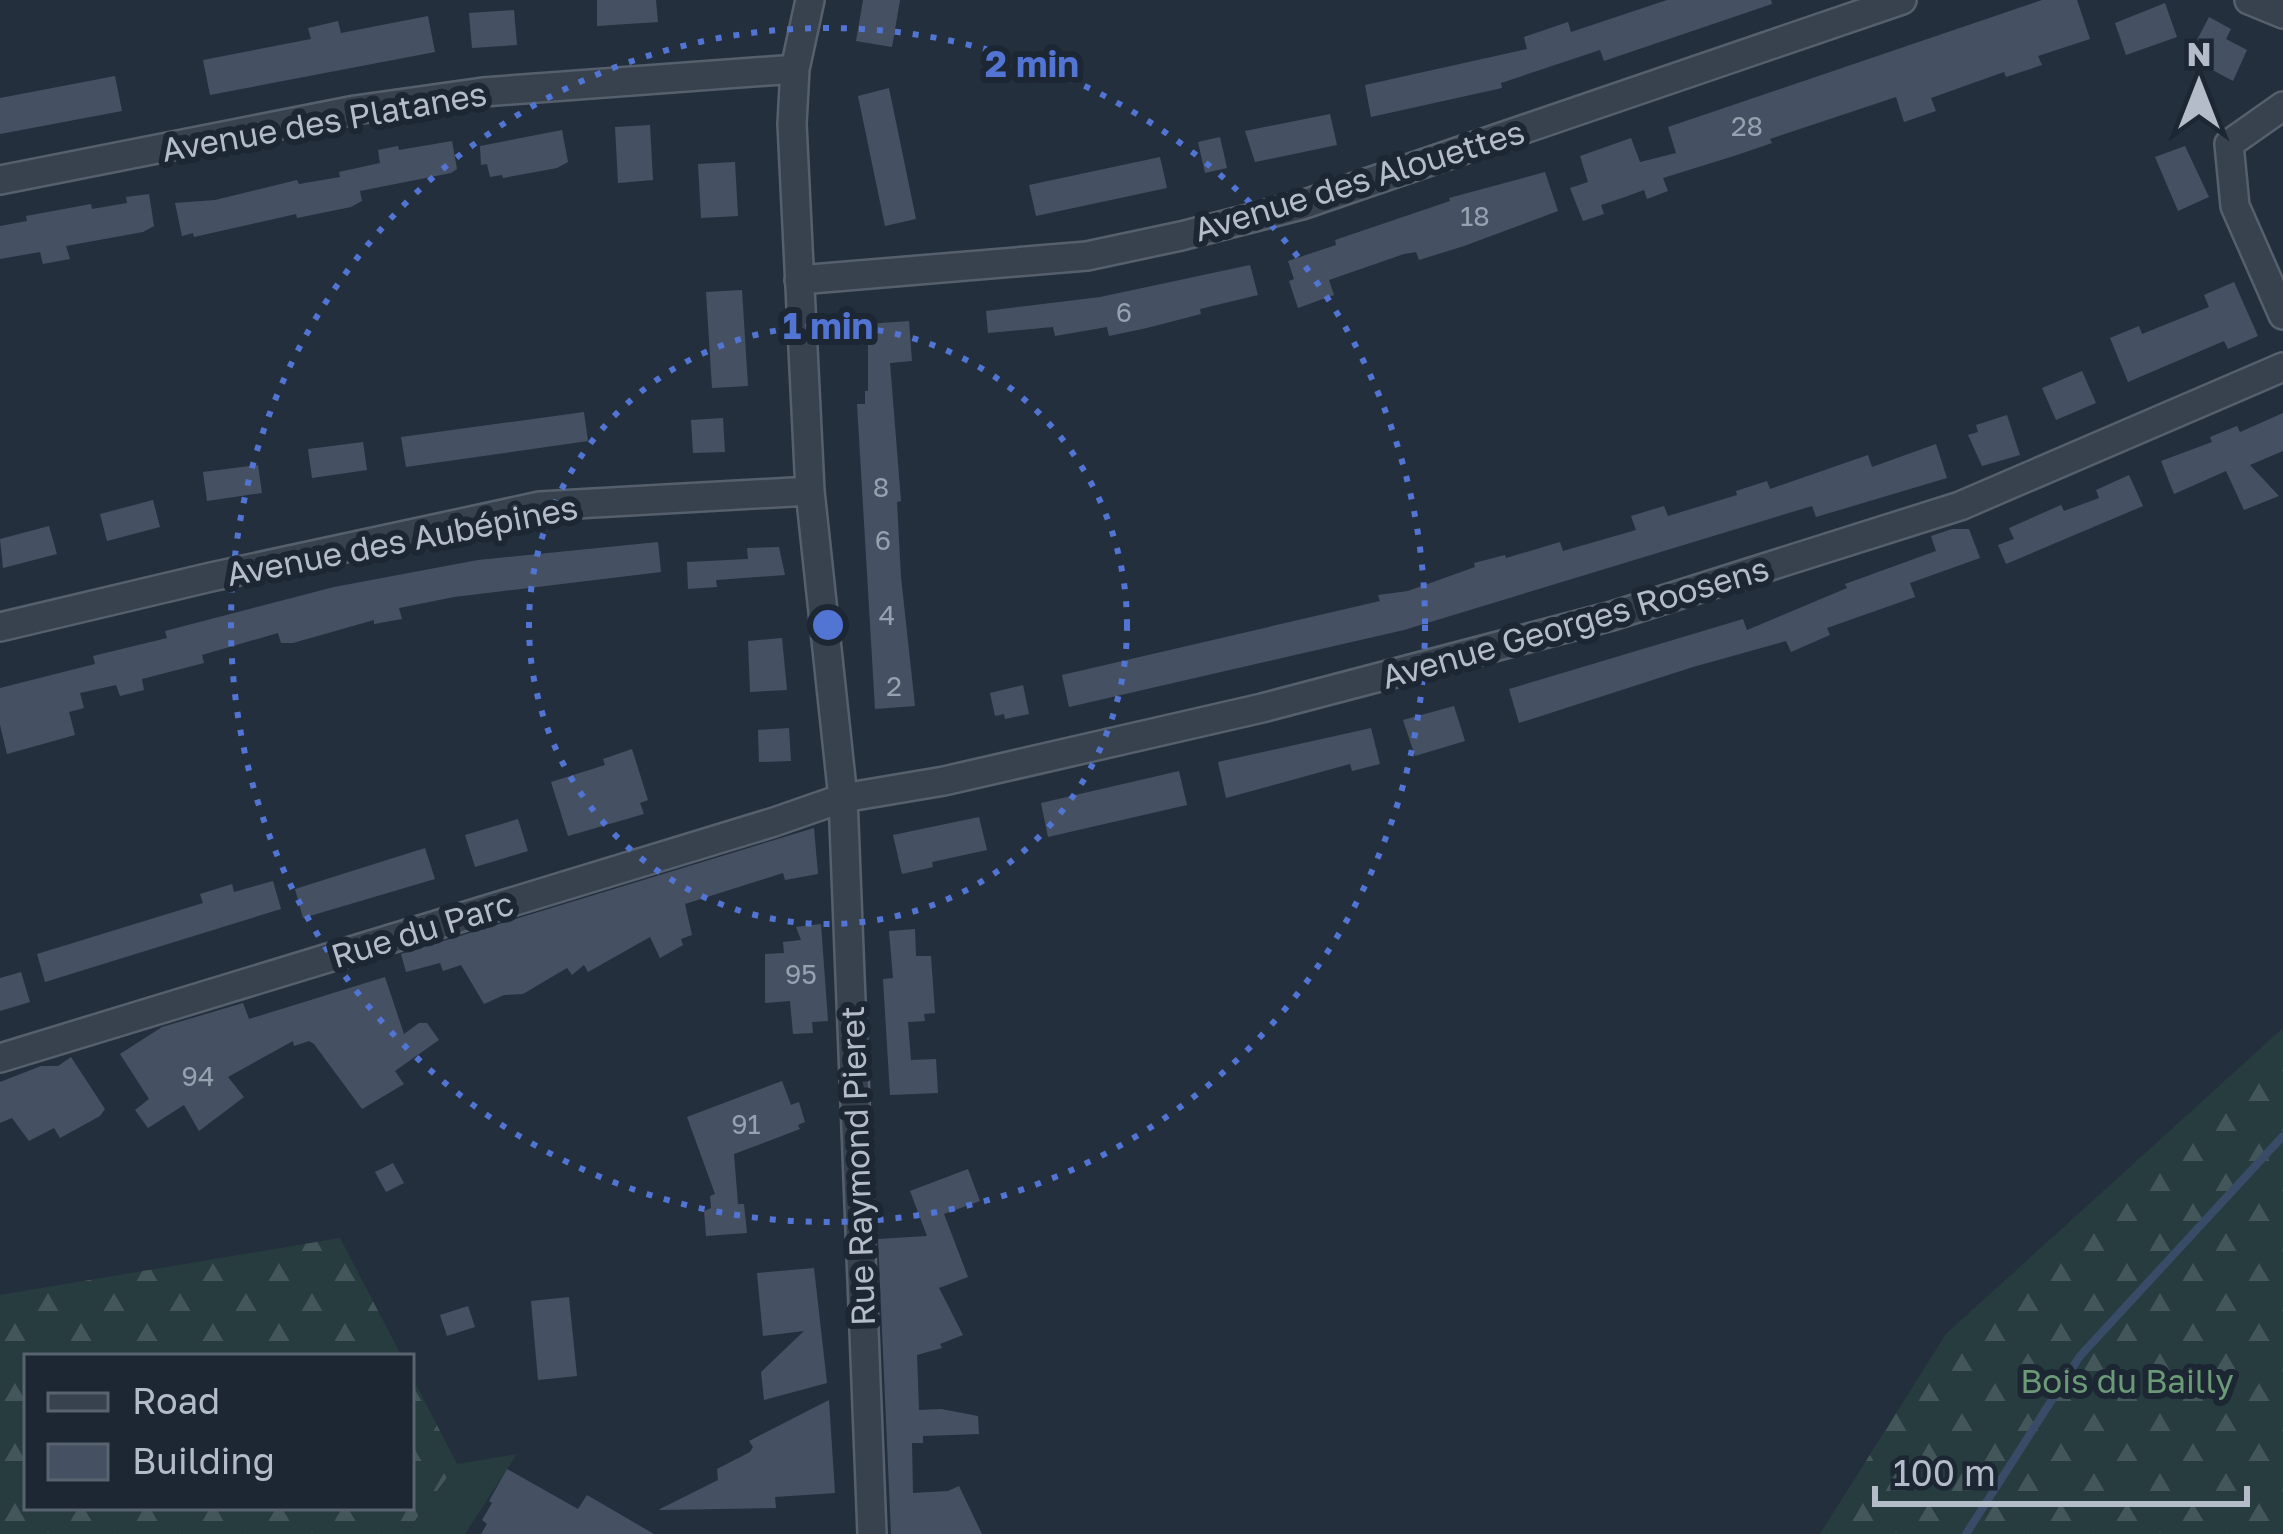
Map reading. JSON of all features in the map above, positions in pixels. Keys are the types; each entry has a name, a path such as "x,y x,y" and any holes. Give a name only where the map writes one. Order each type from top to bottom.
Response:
{"street":[{"name":"Rue Raymond Pieret","path":"810,0 795,68 792,124 810,491 843,798 872,1534"},
{"name":"Avenue des Alouettes","path":"799,280 1087,256 1301,205 1902,0"},
{"path":"2249,0 2283,14"},
{"name":"Avenue des Platanes","path":"0,180 355,110 483,92 795,68"},
{"path":"2283,106 2229,144 2235,206 2283,315"},
{"name":"Avenue Georges Roosens","path":"843,798 944,781 1262,708 1612,616 1960,506 2283,367"},
{"name":"Avenue des Aubépines","path":"0,627 540,506 810,491"},
{"name":"Rue du Parc","path":"0,1058 843,798"}],"green space":[{"name":"Bois du Bailly","path":"2283,1028 2283,1534 1820,1534 1946,1334"},
{"path":"340,1238 400,1354 24,1354 24,1510 414,1510 414,1381 457,1464 405,1534 0,1534 0,1295"},
{"path":"517,1454 465,1534 405,1534 457,1464"}],"building":[{"path":"597,0 656,0 658,22 597,26"},
{"path":"863,0 900,0 892,47 856,41"},
{"path":"1667,0 1771,0 1772,4 1604,61 1600,50 1501,83 1502,88 1371,117 1365,85 1527,49 1524,37 1568,22 1571,32"},
{"path":"2042,0 2077,0 2090,39 2038,56 2042,65 2006,77 2004,72 1931,98 1936,111 1904,122 1896,97 1663,178 1668,191 1647,199 1644,190 1601,205 1604,214 1583,221 1570,188 1588,182 1580,156 1631,138 1640,162 1676,153 1668,127"},
{"path":"2165,3 2177,37 2126,55 2115,23"},
{"path":"514,10 517,45 472,48 469,13"},
{"path":"428,16 435,52 210,95 203,60 311,39 308,28 338,21 341,33"},
{"path":"2209,17 2231,29 2226,39 2247,50 2233,81 2188,57"},
{"path":"115,76 122,111 0,134 0,98"},
{"path":"889,88 916,219 885,226 858,96"},
{"path":"1330,114 1337,145 1255,162 1245,131"},
{"path":"650,125 653,180 618,183 615,127"},
{"path":"562,130 568,162 557,168 503,178 490,177 487,164 481,165 480,146"},
{"path":"1220,137 1227,168 1205,173 1198,142"},
{"path":"452,141 457,169 451,173 360,191 362,201 351,207 182,236 175,203 215,200 297,180 299,184 340,177 339,172 380,163 378,150"},
{"path":"2185,146 2209,197 2178,211 2155,157"},
{"path":"1160,157 1167,188 1036,216 1029,185"},
{"path":"735,162 738,216 701,218 698,164"},
{"path":"1545,172 1558,211 1419,260 1416,252 1404,254 1329,280 1334,295 1298,308 1288,261 1449,198"},
{"path":"149,194 154,226 143,232 66,246 70,259 43,264 40,252 0,259 0,226 27,221 26,216 91,204 92,209 127,203 126,197"},
{"path":"1250,265 1258,295 1200,309 1201,314 1109,336 1107,327 1055,336 1053,327 988,333 986,311 1100,297"},
{"path":"2234,282 2258,336 2228,349 2224,341 2128,382 2110,338 2139,326 2142,334 2209,307 2204,295"},
{"path":"742,290 748,386 712,388 706,292"},
{"path":"909,321 912,361 890,363 901,501 897,502 901,577 915,706 875,709 857,404 865,404 868,391 868,324"},
{"path":"2082,371 2096,403 2056,420 2042,388"},
{"path":"584,412 588,441 406,467 401,437"},
{"path":"2283,413 2283,451 2250,465 2279,496 2244,510 2226,471 2174,494 2161,461 2212,442 2210,437 2237,426 2240,432"},
{"path":"2007,415 2020,455 1982,466 1968,435 1978,432 1976,425"},
{"path":"723,418 725,452 693,453 691,420"},
{"path":"363,442 367,470 312,478 308,449"},
{"path":"1936,444 1947,478 1816,517 1812,506 1404,630 1069,707 1062,675 1380,601 1378,595 1408,591 1475,567 1474,563 1560,542 1563,551 1636,530 1631,516 1664,506 1668,516 1767,481 1770,489 1868,455 1872,467"},
{"path":"258,465 262,493 207,501 203,472"},
{"path":"2129,475 2143,506 2006,564 1998,545 2014,539 2009,528 2061,505 2064,511 2099,498 2096,490"},
{"path":"153,500 160,527 107,541 100,514"},
{"path":"49,526 57,554 3,568 0,539"},
{"path":"1969,529 1980,558 1910,583 1915,597 1827,628 1830,635 1791,652 1786,641 1519,723 1509,689 1743,619 1747,630 1847,588 1845,584 1936,551 1931,536"},
{"path":"658,542 661,572 454,597 399,608 402,619 374,624 374,620 293,643 281,643 278,633 202,655 204,663 142,679 144,690 120,696 116,685 80,693 84,708 69,712 75,735 7,754 0,725 0,688 95,664 93,656 167,638 165,631 334,587 478,560"},
{"path":"779,547 785,575 716,580 717,587 688,589 687,562 748,559 747,548"},
{"path":"782,638 787,690 750,692 748,641"},
{"path":"1023,685 1029,714 995,716 990,693"},
{"path":"1454,706 1465,741 1415,756 1403,720"},
{"path":"789,728 791,761 759,762 758,730"},
{"path":"1371,728 1380,764 1352,771 1350,764 1226,798 1218,762"},
{"path":"632,749 648,800 640,803 644,814 568,836 551,782 605,765 603,759"},
{"path":"1179,771 1187,805 1048,837 1041,803"},
{"path":"979,817 987,850 902,874 893,835"},
{"path":"518,819 528,851 475,867 465,835"},
{"path":"814,828 818,874 785,880 783,873 685,904 692,935 660,958 650,937 588,972 584,965 572,975 567,968 523,994 504,995 484,1004 461,965 443,971 440,963 406,972 401,954"},
{"path":"425,848 435,879 303,918 295,889"},
{"path":"273,881 281,909 45,982 37,954 203,903 200,894 232,884 234,892"},
{"path":"821,924 828,1021 812,1022 813,1033 793,1034 790,1001 765,1003 765,954 784,953 783,942 801,940 796,927"},
{"path":"915,929 916,956 931,956 935,1013 924,1014 925,1021 908,1022 911,1060 936,1059 938,1093 890,1095 883,979 893,978 889,931"},
{"path":"21,972 30,1002 0,1011 0,978"},
{"path":"385,977 404,1034 427,1023 439,1040 395,1071 404,1084 362,1109 314,1044 294,1046 293,1041 228,1077 244,1097 199,1131 184,1105 148,1128 135,1110 149,1099 120,1054 162,1027 243,1003 249,1019"},
{"path":"71,1057 105,1109 100,1116 60,1138 54,1128 29,1141 12,1118 0,1123 0,1082 41,1066 58,1066"},
{"path":"782,1081 791,1105 799,1102 805,1122 798,1125 800,1129 734,1154 738,1204 744,1204 747,1233 706,1236 704,1211 711,1208 710,1196 715,1194 687,1117"},
{"path":"393,1163 404,1183 386,1192 375,1172"},
{"path":"968,1169 980,1201 944,1214 968,1277 939,1288 963,1335 917,1355 919,1410 978,1416 979,1434 923,1436 923,1443 912,1443 913,1493 959,1486 982,1534 891,1534 878,1239 927,1236 910,1191"},
{"path":"814,1268 827,1383 764,1400 761,1372 804,1331 763,1336 757,1273"},
{"path":"569,1297 577,1376 538,1380 531,1301"},
{"path":"468,1306 475,1327 447,1336 440,1315"},
{"path":"829,1400 835,1493 775,1497 776,1508 658,1510 718,1480 717,1469 750,1452 749,1441"},
{"path":"507,1469 578,1509 587,1495 654,1534 481,1534 489,1501"}],"waterway":[{"path":"1966,1534 2080,1356 2283,1136"}]}
